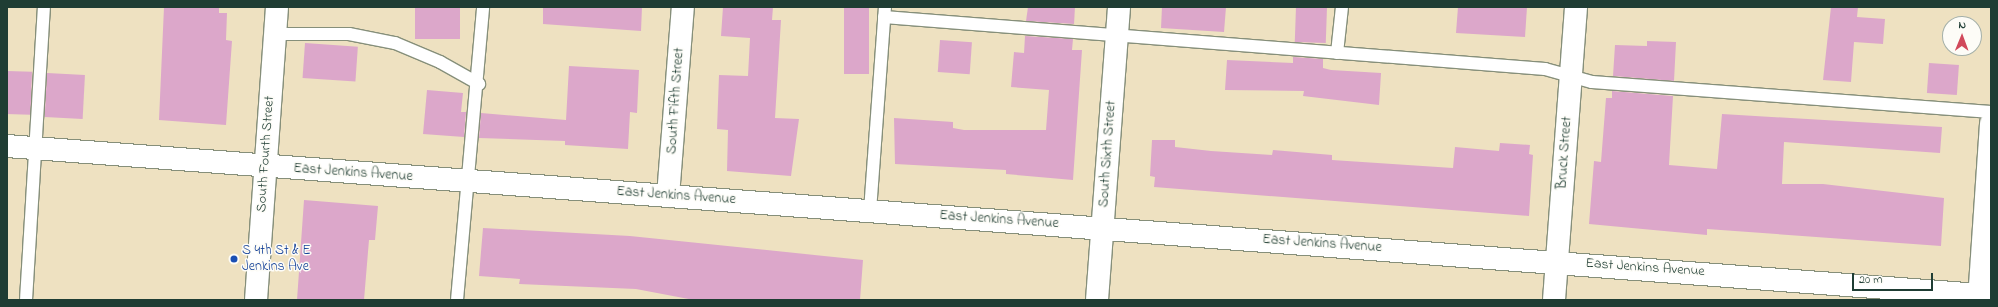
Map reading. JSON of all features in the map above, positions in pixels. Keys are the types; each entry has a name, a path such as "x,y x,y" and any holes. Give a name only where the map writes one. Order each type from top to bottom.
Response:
{"street":[{"name":"South Fourth Street","path":"256,300 277,7"},
{"name":"South Fifth Street","path":"668,196 683,7"},
{"name":"South Sixth Street","path":"1097,300 1119,7"},
{"name":"Bruck Street","path":"1554,300 1576,7"},
{"path":"1983,297 1991,123"},
{"name":"East Jenkins Avenue","path":"7,146 1557,262 1983,297"}],"lane":[{"path":"26,300 37,148 44,7"},
{"path":"457,300 484,7"},
{"path":"1338,53 1342,7"},
{"path":"870,210 885,12 1117,37 1545,69 1592,82 1991,112"},
{"path":"275,34 349,34 395,43 440,62 478,84"}],"building":[{"path":"164,7 219,7 219,13 227,13 226,40 232,41 226,125 159,120"},
{"path":"415,7 460,7 460,39 415,39"},
{"path":"543,7 642,7 641,31 543,24"},
{"path":"723,7 773,7 772,20 781,20 775,118 799,119 791,176 727,171 728,130 717,129 719,75 748,76 750,38 721,36"},
{"path":"844,7 869,7 869,74 844,74"},
{"path":"1028,7 1075,7 1074,24 1026,21"},
{"path":"1162,7 1226,7 1224,32 1161,28"},
{"path":"1296,7 1327,8 1326,43 1295,42"},
{"path":"1458,7 1527,7 1525,37 1456,33"},
{"path":"1831,7 1858,7 1857,17 1885,19 1883,44 1854,42 1851,82 1823,80"},
{"path":"1025,36 1073,39 1072,50 1082,50 1073,180 1006,174 1006,170 895,164 894,118 953,122 953,128 964,130 1046,130 1049,90 1011,87 1014,52 1024,53"},
{"path":"940,40 972,42 970,74 938,72"},
{"path":"1647,41 1676,42 1674,81 1613,76 1615,45 1647,46"},
{"path":"305,43 358,47 355,82 303,78"},
{"path":"1293,57 1323,59 1323,68 1331,70 1381,73 1379,105 1303,96 1304,91 1225,90 1227,60 1293,63"},
{"path":"1929,63 1959,65 1957,95 1927,93"},
{"path":"569,66 639,70 637,113 630,112 628,149 565,145 565,141 479,138 481,113 566,120"},
{"path":"7,71 32,72 30,115 7,114"},
{"path":"47,73 85,75 83,119 45,117"},
{"path":"427,90 463,93 461,112 466,112 464,137 423,134"},
{"path":"1612,91 1673,96 1669,165 1717,169 1722,114 1942,127 1940,153 1784,142 1782,184 1823,184 1944,198 1941,246 1707,229 1707,235 1589,224 1594,161 1601,162 1606,98 1612,98"},
{"path":"1152,140 1175,140 1175,147 1211,151 1272,155 1273,150 1332,155 1332,160 1453,168 1455,147 1499,151 1500,143 1530,145 1529,154 1533,155 1529,216 1154,187 1155,177 1150,176"},
{"path":"304,200 378,206 375,240 369,240 364,300 297,300"},
{"path":"483,228 630,236 863,260 860,300 694,300 636,289 519,284 520,279 479,276"}],"place":[{"name":"S 4th St & E Jenkins Ave","path":"234,259"}]}
